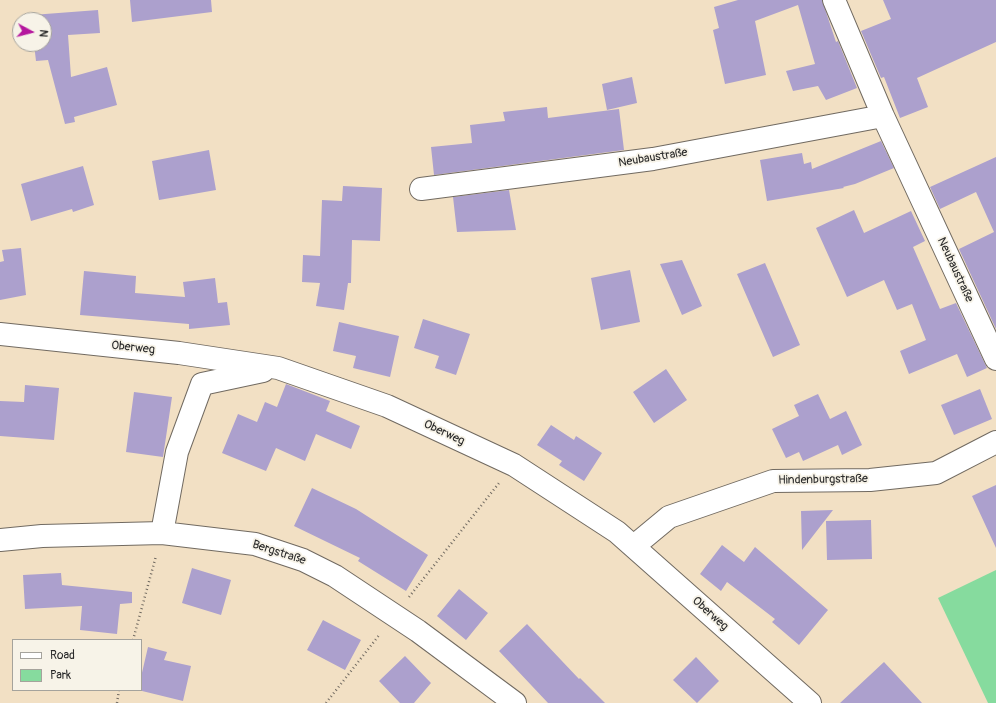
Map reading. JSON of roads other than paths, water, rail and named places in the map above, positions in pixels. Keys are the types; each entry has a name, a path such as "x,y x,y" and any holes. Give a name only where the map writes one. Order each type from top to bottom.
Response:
{"street":[{"name":"Neubaustraße","path":"834,0 883,116 996,359"},
{"name":"Neubaustraße","path":"421,189 653,159 883,116"},
{"name":"Oberweg","path":"0,334 179,353 278,368 387,406 514,466 617,532 810,703"},
{"path":"162,533 178,452 202,384 278,368"},
{"name":"Hindenburgstraße","path":"634,546 669,517 773,481 870,480 936,474 996,442"},
{"name":"Bergstraße","path":"0,540 50,536 162,533 255,544 302,560 336,576 395,615 515,703"}]}
